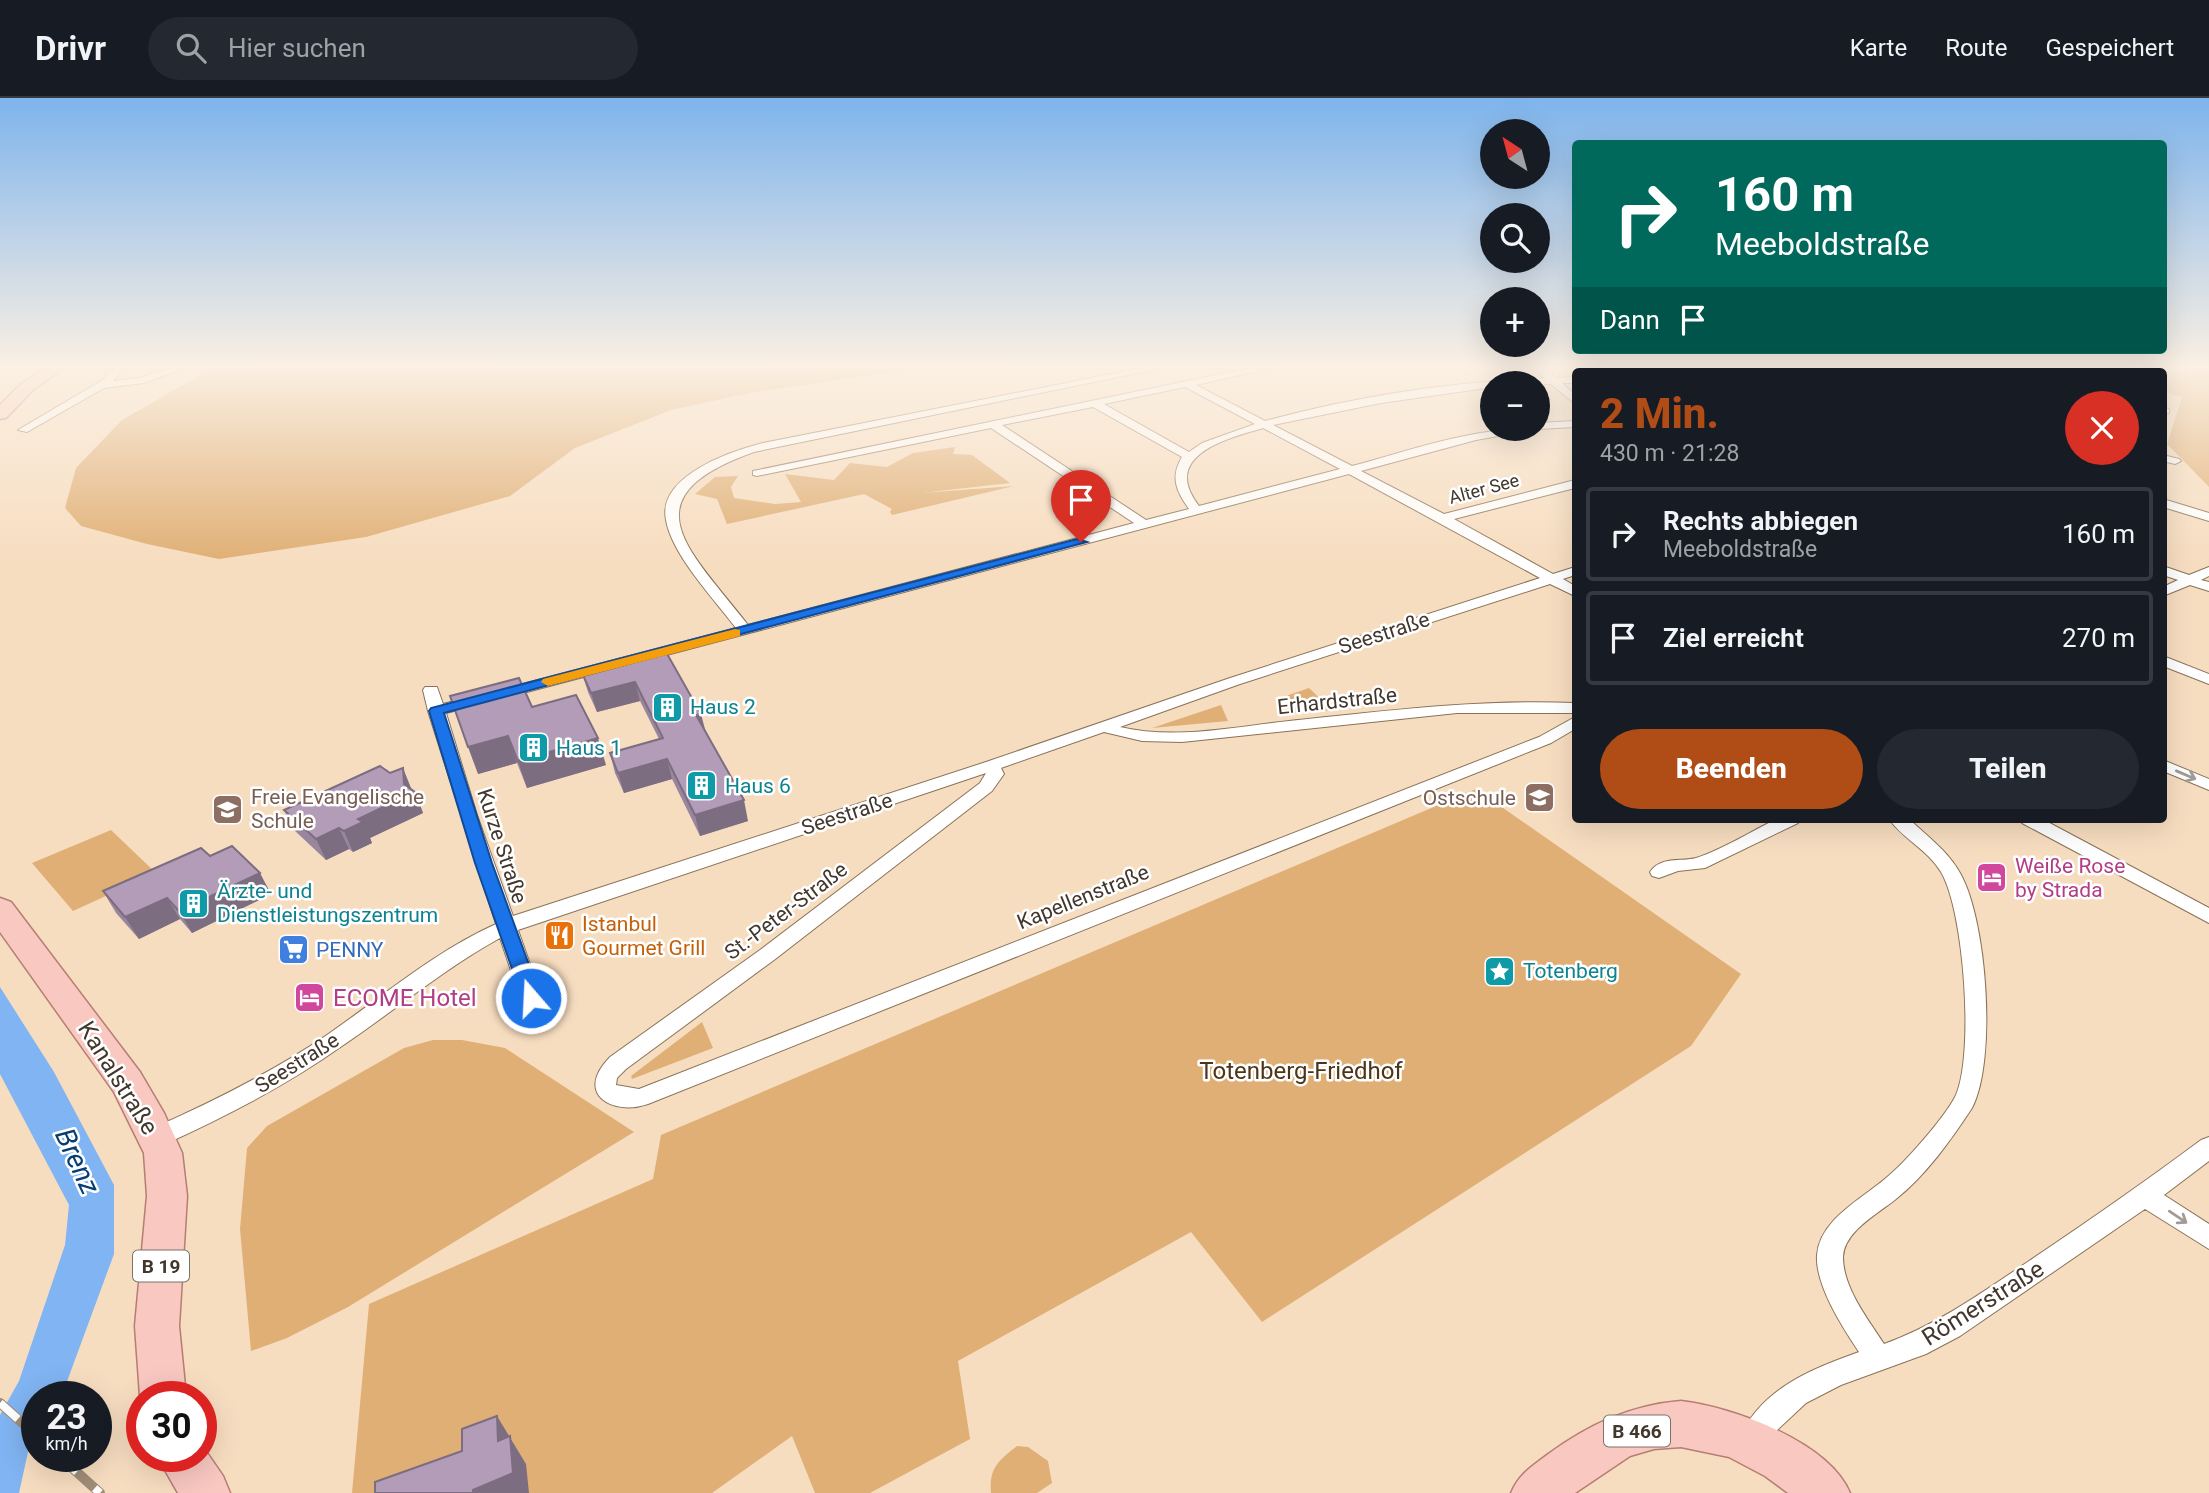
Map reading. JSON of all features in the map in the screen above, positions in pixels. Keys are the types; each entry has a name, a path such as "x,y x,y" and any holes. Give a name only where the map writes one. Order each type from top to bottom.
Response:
{"main road":[{"name":"Kanalstraße","path":"0,909 127,1082 157,1137 166,1166 167,1196 157,1297 161,1381"},
{"name":"B 466","path":"1535,1493 1599,1449 1626,1434 1679,1424 1731,1431 1753,1441 1783,1459 1826,1493"},
{"path":"192,1472 206,1493"}],"street":[{"path":"745,630 681,542 671,518 673,501 680,490 708,468 734,455 763,446 838,431"},
{"path":"757,473 959,431"},
{"path":"1004,431 1145,525"},
{"path":"1144,431 1188,456"},
{"path":"1197,511 1183,493 1180,474 1188,456 1243,431"},
{"path":"1277,431 1443,518 1572,590"},
{"path":"436,711 1480,436"},
{"name":"Alter See","path":"1443,518 1572,485"},
{"path":"2167,504 2209,517"},
{"path":"2167,590 2209,571"},
{"name":"Seestraße","path":"157,1137 239,1099 287,1072 463,950 506,926 549,909 992,766 1235,681 1572,572"},
{"path":"2167,572 2209,587"},
{"path":"2167,663 2209,679"},
{"name":"Kurze Straße","path":"431,690 464,804 537,1015"},
{"name":"Erhardstraße","path":"1103,727 1121,734 1193,735 1476,708 1572,708"},
{"name":"Kapellenstraße","path":"607,1091 623,1099 640,1098 1545,740 1572,724"},
{"name":"St.-Peter-Straße","path":"607,1091 604,1086 607,1075 618,1063 767,955 986,787 995,774 992,766"},
{"path":"2167,767 2209,785"},
{"path":"1659,872 1675,865 1698,864 1784,823"},
{"path":"1878,1358 1846,1310 1832,1265 1832,1245 1848,1224 1903,1178 1967,1098 1975,1027 1969,930 1955,879 1936,855 1902,823"},
{"path":"2035,823 2209,916"},
{"name":"Römerstraße","path":"1753,1441 1769,1414 1792,1395 1817,1381 1950,1329 2146,1196 2209,1147"},
{"path":"2146,1196 2209,1238"}],"green space":[{"path":"111,431 618,431 575,448 510,496 366,537 219,559 147,544 81,526 65,508 76,468"},
{"path":"2171,431 2209,431 2209,487 2167,444"},
{"path":"955,447 953,454 972,455 1010,483 921,493 1014,486 892,515 892,509 864,494 727,524 717,499 695,494 715,477 738,476 731,487 734,498 775,504 801,502 785,474 834,480 850,463 887,467 913,453"},
{"path":"1309,688 1332,710 1286,715 1277,699"},
{"path":"1221,705 1228,721 1152,728"},
{"name":"Totenberg-Friedhof","path":"1476,789 1741,974 1691,1046 1262,1322 1191,1232 958,1361 970,1439 870,1493 815,1493 792,1436 712,1493 352,1493 369,1304 653,1179 661,1135"},
{"path":"111,830 156,873 73,911 32,863"},
{"path":"702,1022 713,1048 632,1079 631,1076"},
{"path":"433,1040 462,1040 505,1048 634,1132 348,1307 287,1338 251,1351 240,1229 247,1148 267,1126 404,1048"},
{"path":"1017,1446 1028,1447 1048,1461 1052,1483 1037,1493 991,1493 993,1471"}],"water":[{"name":"Brenz","path":"0,987 54,1072 114,1185 114,1254 67,1381 21,1381 21,1472 24,1472 19,1493 0,1493 0,1415 19,1381 65,1245 69,1205 0,1074"}],"building":[{"path":"666,652 701,714 696,715 744,800 695,815 667,759 618,773 610,753 663,738 635,682 591,693 582,673"},
{"path":"519,678 532,707 576,695 598,738 518,761 508,736 468,747 450,696"},
{"path":"380,766 390,773 403,768 404,784 415,792 358,819 363,822 344,831 339,828 316,839 284,810"},
{"path":"232,846 260,873 179,911 167,898 125,917 103,891 201,848 210,856"},
{"path":"497,1416 498,1441 510,1436 513,1473 473,1490 473,1493 375,1493 375,1482 462,1451 462,1429"}],"railway":[{"path":"0,1403 21,1422"},
{"path":"77,1472 100,1493"}],"slow traffic":[{"path":"548,682 735,633"}],"place":[{"name":"Haus 2","path":"667,707"},
{"name":"Haus 1","path":"533,748"},
{"name":"Haus 6","path":"702,786"},
{"name":"Ostschule","path":"1539,798"},
{"name":"Freie Evangelische Schule","path":"228,809"},
{"name":"Weiße Rose by Strada","path":"1992,878"},
{"name":"Ärzte- und Dienstleistungszentrum","path":"194,903"},
{"name":"Istanbul Gourmet Grill","path":"559,936"},
{"name":"PENNY","path":"293,950"},
{"name":"Totenberg","path":"1500,971"},
{"name":"ECOME Hotel","path":"310,998"}],"route":[{"path":"531,998 483,863 436,711 1081,542"}]}
